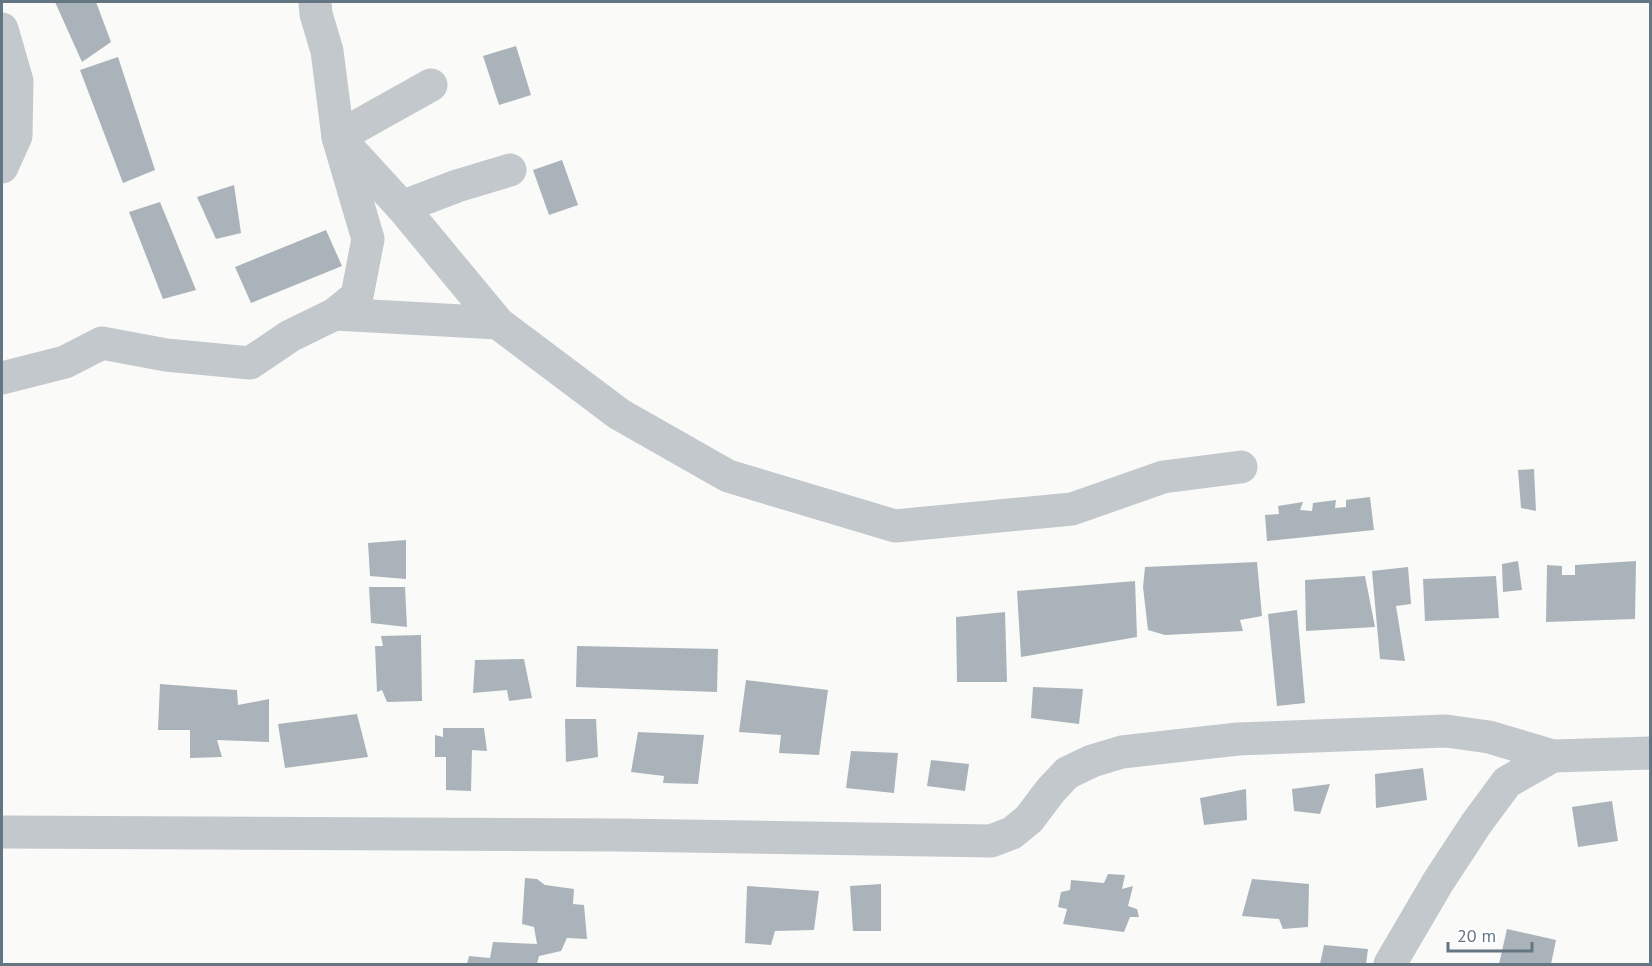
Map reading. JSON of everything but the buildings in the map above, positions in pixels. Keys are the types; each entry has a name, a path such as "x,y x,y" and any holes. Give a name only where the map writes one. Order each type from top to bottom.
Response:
{"street":[{"path":"2,378 65,362 102,343 166,355 250,363 290,336 335,314 357,296 368,239 338,137 327,51 316,14 315,2"},
{"path":"2,29 17,81 16,136 2,167"},
{"path":"338,137 431,85"},
{"path":"338,137 402,207 498,323 619,414 728,476 894,526 1072,509 1162,477 1241,467"},
{"path":"402,207 457,186 510,170"},
{"path":"335,314 498,323"},
{"path":"2,832 608,834 991,841 1012,833 1029,819 1067,773 1092,761 1122,752 1238,739 1446,731 1489,737 1553,756 1650,753"},
{"path":"1390,964 1438,882 1507,782 1553,756"}]}
